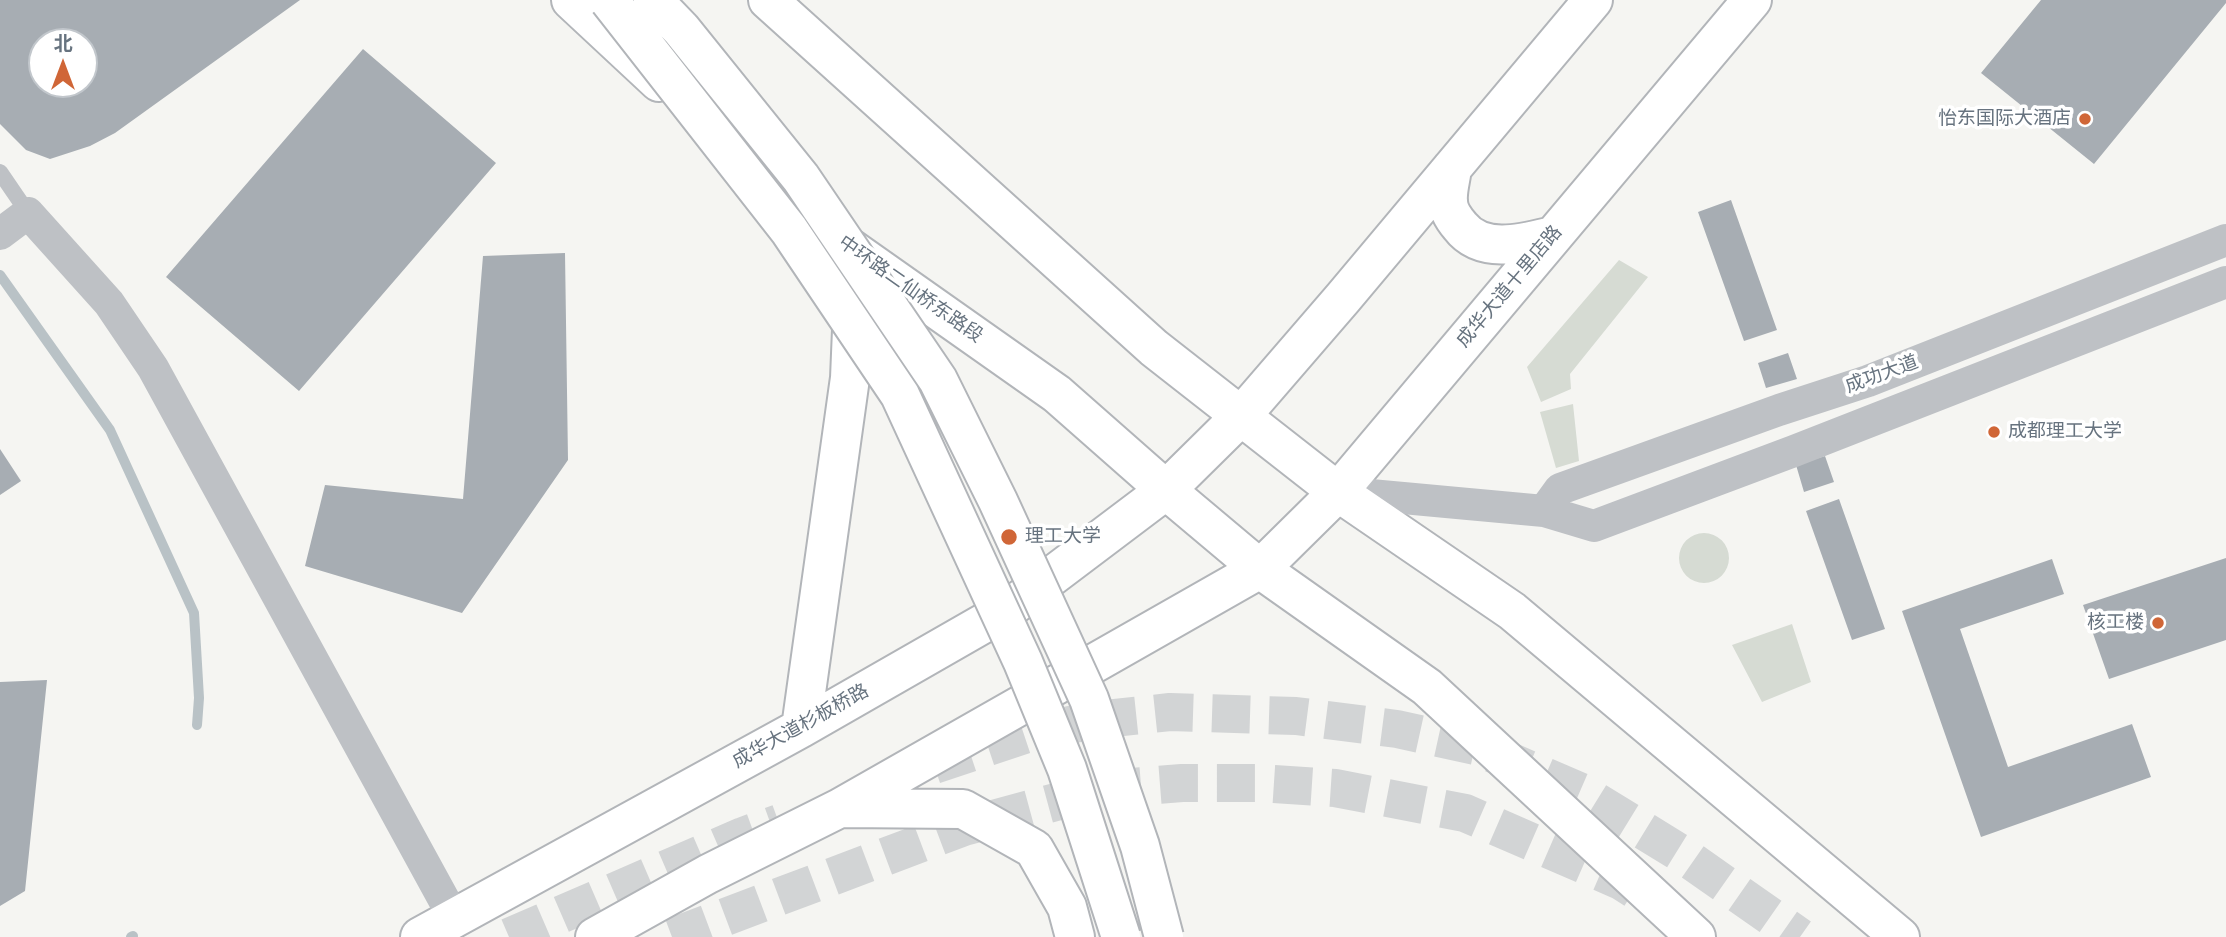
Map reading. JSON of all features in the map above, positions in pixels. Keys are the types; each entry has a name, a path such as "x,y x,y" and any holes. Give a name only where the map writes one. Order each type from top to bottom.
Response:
{"main road":[{"name":"中环路二仙桥东路段","path":"571,0 803,215 1057,394 1260,569 1427,687 1696,937"},
{"path":"609,0 789,230 900,395 1023,662 1062,757 1121,937"},
{"path":"653,0 681,29 801,178 938,380 998,501 1089,699 1140,846 1164,937"},
{"path":"768,0 1154,348 1338,492 1512,611 1900,937"},
{"path":"1166,490 1242,415 1593,0"},
{"name":"成华大道十里店路","path":"1260,569 1338,492 1752,0"},
{"path":"1452,168 1448,202 1454,218 1464,231 1486,243 1505,245 1553,236"},
{"path":"801,727 849,378 853,301 803,215"},
{"name":"成华大道杉板桥路","path":"420,937 1007,610 1166,490"},
{"path":"595,937 708,874 840,808 1260,569"},
{"path":"840,808 963,809 1034,849 1067,907 1075,937"}],"street":[{"path":"0,234 28,213 109,303 153,368 454,918"},
{"name":"成功大道","path":"1544,511 1560,489 1779,410 1868,382 2226,240"},
{"name":"成功大道","path":"1338,492 1544,511 1594,526 1794,452 2226,282"}],"lane":[{"path":"0,172 28,213"}],"shaded area":[{"path":"1619,260 1648,277 1570,374 1571,389 1541,402 1527,367"},
{"path":"1573,404 1579,461 1556,468 1540,412"},
{"path":"1704,533 1721,541 1729,558 1721,575 1704,583 1687,575 1679,558 1687,541"},
{"path":"1792,624 1811,682 1762,702 1732,645"}],"building":[{"path":"0,0 300,0 115,133 90,146 50,159 26,150 0,124"},
{"name":"怡东国际大酒店","path":"2041,0 2226,0 2226,3 2094,164 1981,73"},
{"path":"363,49 496,163 299,391 166,277"},
{"path":"1731,200 1777,330 1744,341 1698,212"},
{"path":"565,253 568,460 462,613 305,566 325,485 463,499 483,256"},
{"path":"1788,353 1797,379 1766,388 1758,363"},
{"path":"0,449 21,481 0,495"},
{"path":"1825,456 1834,482 1804,492 1796,465"},
{"path":"1839,499 1885,629 1852,640 1806,511"},
{"name":"核工楼","path":"2226,558 2226,640 2109,679 2083,605"},
{"path":"2052,559 2064,594 1960,629 2008,767 2132,724 2151,777 1981,837 1902,611"},
{"path":"47,680 25,891 0,906 0,682"}],"waterway":[{"path":"0,275 110,430 194,613 199,698 197,725"}],"tunnel":[{"path":"934,765 1027,734 1094,720 1170,712 1296,716 1397,729 1475,746 1581,792 1680,853 1800,937"},
{"path":"672,937 964,827 1078,796 1131,787 1182,783 1259,783 1335,788 1465,813 1621,881 1643,895"},
{"path":"509,937 779,823"}],"place":[{"name":"怡东国际大酒店","path":"2085,119"},
{"name":"成都理工大学","path":"1994,432"},
{"name":"理工大学","path":"1009,537"},
{"name":"核工楼","path":"2158,623"}]}
